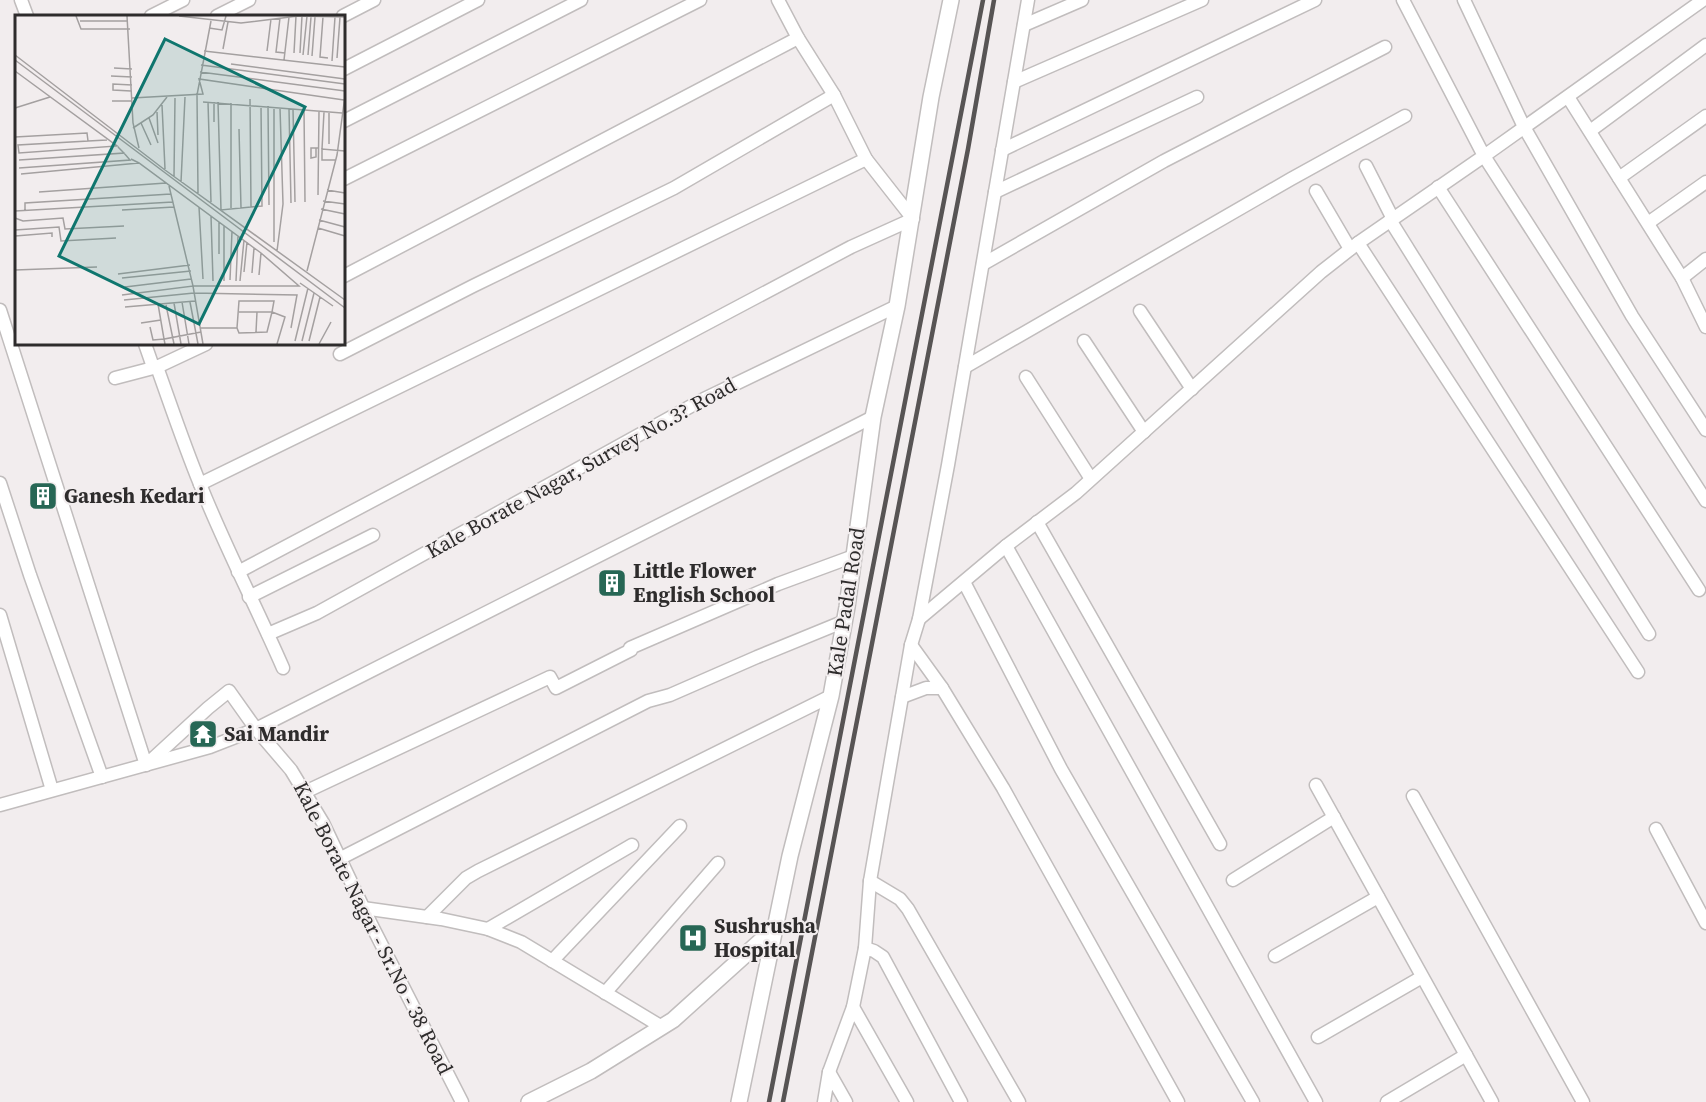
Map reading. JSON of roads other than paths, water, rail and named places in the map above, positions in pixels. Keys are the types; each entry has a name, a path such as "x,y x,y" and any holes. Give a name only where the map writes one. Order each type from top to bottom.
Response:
{"street":[{"path":"21,0 27,15"},
{"path":"153,15 183,0"},
{"path":"219,15 249,0"},
{"path":"345,15 374,0"},
{"path":"345,68 478,0"},
{"path":"345,120 581,0"},
{"path":"345,178 700,0"},
{"path":"238,572 850,247 913,219 866,159 834,95 798,38 778,0"},
{"name":"Kale Padal Road","path":"739,1102 790,856 831,696 845,621 873,417 897,306 913,219 931,97 951,0"},
{"path":"824,1102 829,1072 853,1007 865,948 870,881 911,645 919,619 965,367 1028,0"},
{"path":"1024,25 1082,0"},
{"path":"1014,82 1202,0"},
{"path":"1002,150 1315,0"},
{"path":"1403,0 1484,156 1706,501"},
{"path":"1464,0 1524,127 1632,316 1706,430"},
{"path":"919,619 1091,479 1321,272 1391,219 1484,156 1703,0"},
{"path":"345,275 798,38"},
{"path":"1590,131 1706,45"},
{"path":"983,264 1164,161 1385,47"},
{"path":"340,354 674,188 834,95"},
{"path":"1568,96 1682,278 1706,325"},
{"path":"995,192 1197,97"},
{"path":"965,367 1405,116"},
{"path":"1620,178 1706,116"},
{"path":"200,484 866,159"},
{"path":"1366,166 1391,219 1649,634"},
{"path":"1648,224 1706,182"},
{"path":"1438,187 1699,591"},
{"path":"1316,191 1638,672"},
{"path":"1682,278 1706,259"},
{"name":"Kale Borate Nagar, Survey No.3? Road","path":"268,634 317,613 702,400 897,306"},
{"path":"0,310 146,765"},
{"path":"1140,311 1192,389"},
{"path":"1084,341 1144,432"},
{"path":"145,345 152,364 157,367 200,484 283,668"},
{"path":"115,378 157,367 204,345"},
{"path":"1026,377 1091,479"},
{"path":"0,805 210,747 256,729 873,417"},
{"path":"0,483 30,575 102,777"},
{"path":"1037,522 1220,844"},
{"path":"249,597 373,535"},
{"path":"1006,546 1316,1102"},
{"path":"305,792 549,678 556,688 631,650 630,648 778,584 854,556"},
{"path":"964,582 1061,769 1253,1102"},
{"path":"0,615 52,790"},
{"path":"341,858 648,701 670,695 845,621"},
{"path":"911,645 942,688 1003,788 1178,1102"},
{"path":"902,697 926,688 942,688"},
{"name":"Kale Borate Nagar - Sr.No - 38 Road","path":"146,765 208,708 229,692 256,729 291,770 305,792 341,858 363,908 462,1102"},
{"path":"427,917 466,878 478,871 831,696"},
{"path":"1316,785 1492,1102"},
{"path":"1413,796 1583,1102"},
{"path":"1233,880 1334,817"},
{"path":"552,961 680,826"},
{"path":"1656,829 1706,923"},
{"path":"488,929 632,845"},
{"path":"605,993 718,863"},
{"path":"870,881 900,899 908,909 1019,1102"},
{"path":"1275,956 1378,897"},
{"path":"363,908 488,929 521,942 662,1027"},
{"path":"529,1102 591,1071 673,1020 776,927"},
{"path":"865,948 883,957 961,1102"},
{"path":"1318,1037 1422,976"},
{"path":"853,1007 907,1102"},
{"path":"1387,1102 1466,1055"},
{"path":"829,1072 846,1102"}],"railway":[{"path":"769,1102 983,0"},
{"path":"783,1102 968,149 994,0"}],"place":[{"name":"Ganesh Kedari","path":"43,496"},
{"name":"Little Flower English School","path":"612,583"},
{"name":"Sai Mandir","path":"203,734"},
{"name":"Sushrusha Hospital","path":"693,938"}]}
